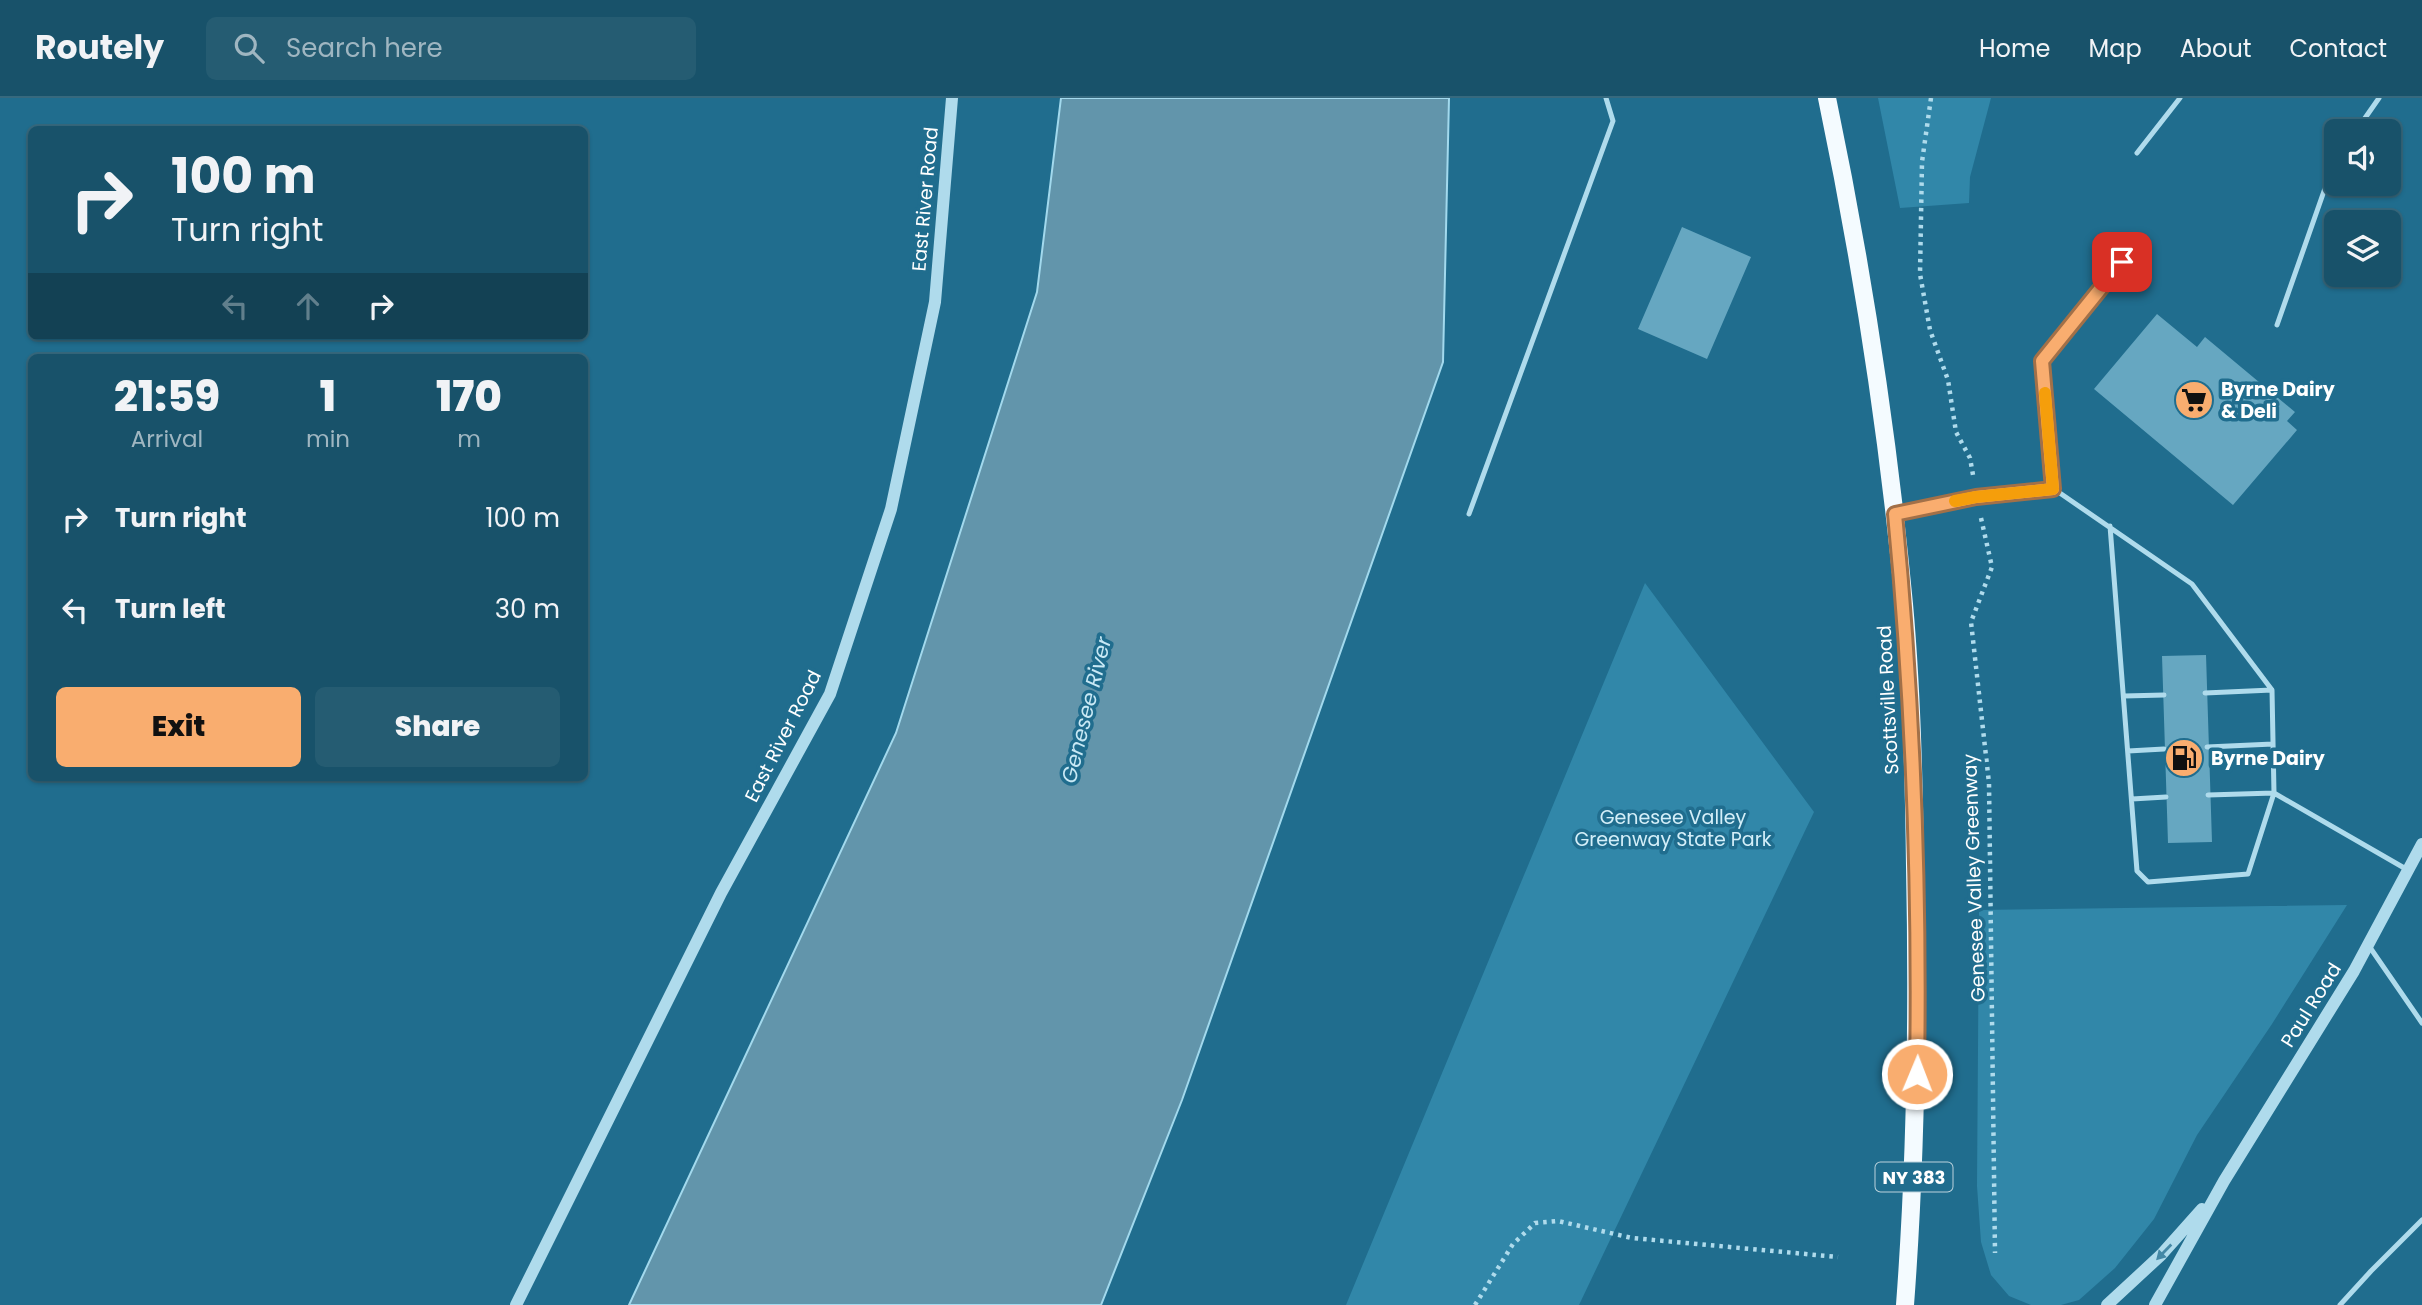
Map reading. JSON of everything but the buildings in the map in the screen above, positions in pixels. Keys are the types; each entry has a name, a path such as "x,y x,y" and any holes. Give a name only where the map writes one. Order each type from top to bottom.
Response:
{"main road":[{"name":"Scottsville Road","path":"1827,98 1849,201 1872,344 1895,514 1904,608 1913,756 1917,962 1916,1125 1905,1305"}],"street":[{"name":"East River Road","path":"516,1305 721,893 830,694 891,509 935,302 952,98"},
{"name":"Paul Road","path":"2155,1305 2224,1181 2369,946 2422,844"},
{"name":"Paul Road","path":"2107,1305 2180,1235 2224,1181"}],"lane":[{"path":"1469,514 1613,121 1606,98"},
{"path":"2137,153 2180,98"},
{"path":"2364,119 2379,98"},
{"path":"2277,325 2324,191"},
{"path":"2053,489 2042,361 2122,262"},
{"path":"1895,514 1976,497 2053,489 2110,526 2192,583 2272,690 2274,793 2248,874 2148,883 2137,871 2110,526"},
{"path":"2205,693 2272,690"},
{"path":"2124,696 2164,695"},
{"path":"2207,747 2273,744"},
{"path":"2128,751 2164,749"},
{"path":"2208,795 2274,793 2409,870"},
{"path":"2132,799 2166,797"},
{"path":"2369,946 2422,1023"},
{"path":"2340,1305 2422,1220"}],"path":[{"name":"Genesee Valley Greenway","path":"1931,98 1922,162 1920,274 1930,330 1948,380 1955,432 1970,458 1992,567 1971,622 1989,783 1995,1253"},
{"path":"1475,1305 1513,1244 1535,1223 1558,1221 1632,1238 1838,1257"}],"green space":[{"path":"1878,98 1991,98 1970,177 1969,203 1900,208"},
{"name":"Genesee Valley Greenway State Park","path":"1645,583 1814,812 1579,1305 1346,1305"},
{"path":"2347,905 2272,1024 2197,1135 2154,1219 2115,1268 2079,1300 2061,1305 2031,1305 2009,1296 1991,1275 1981,1242 1977,1186 1979,910"}],"water":[{"name":"Genesee River","path":"1061,98 1449,98 1443,362 1182,1100 1101,1305 629,1305 896,733 1037,292"}],"slow traffic":[{"path":"1955,501 2053,489 2045,393"}],"place":[{"name":"Byrne Dairy & Deli","path":"2194,400"},
{"name":"Byrne Dairy","path":"2184,758"}],"route":[{"path":"1917,1074 1913,756 1895,514 1976,497 2053,489 2042,361 2122,262"}]}
